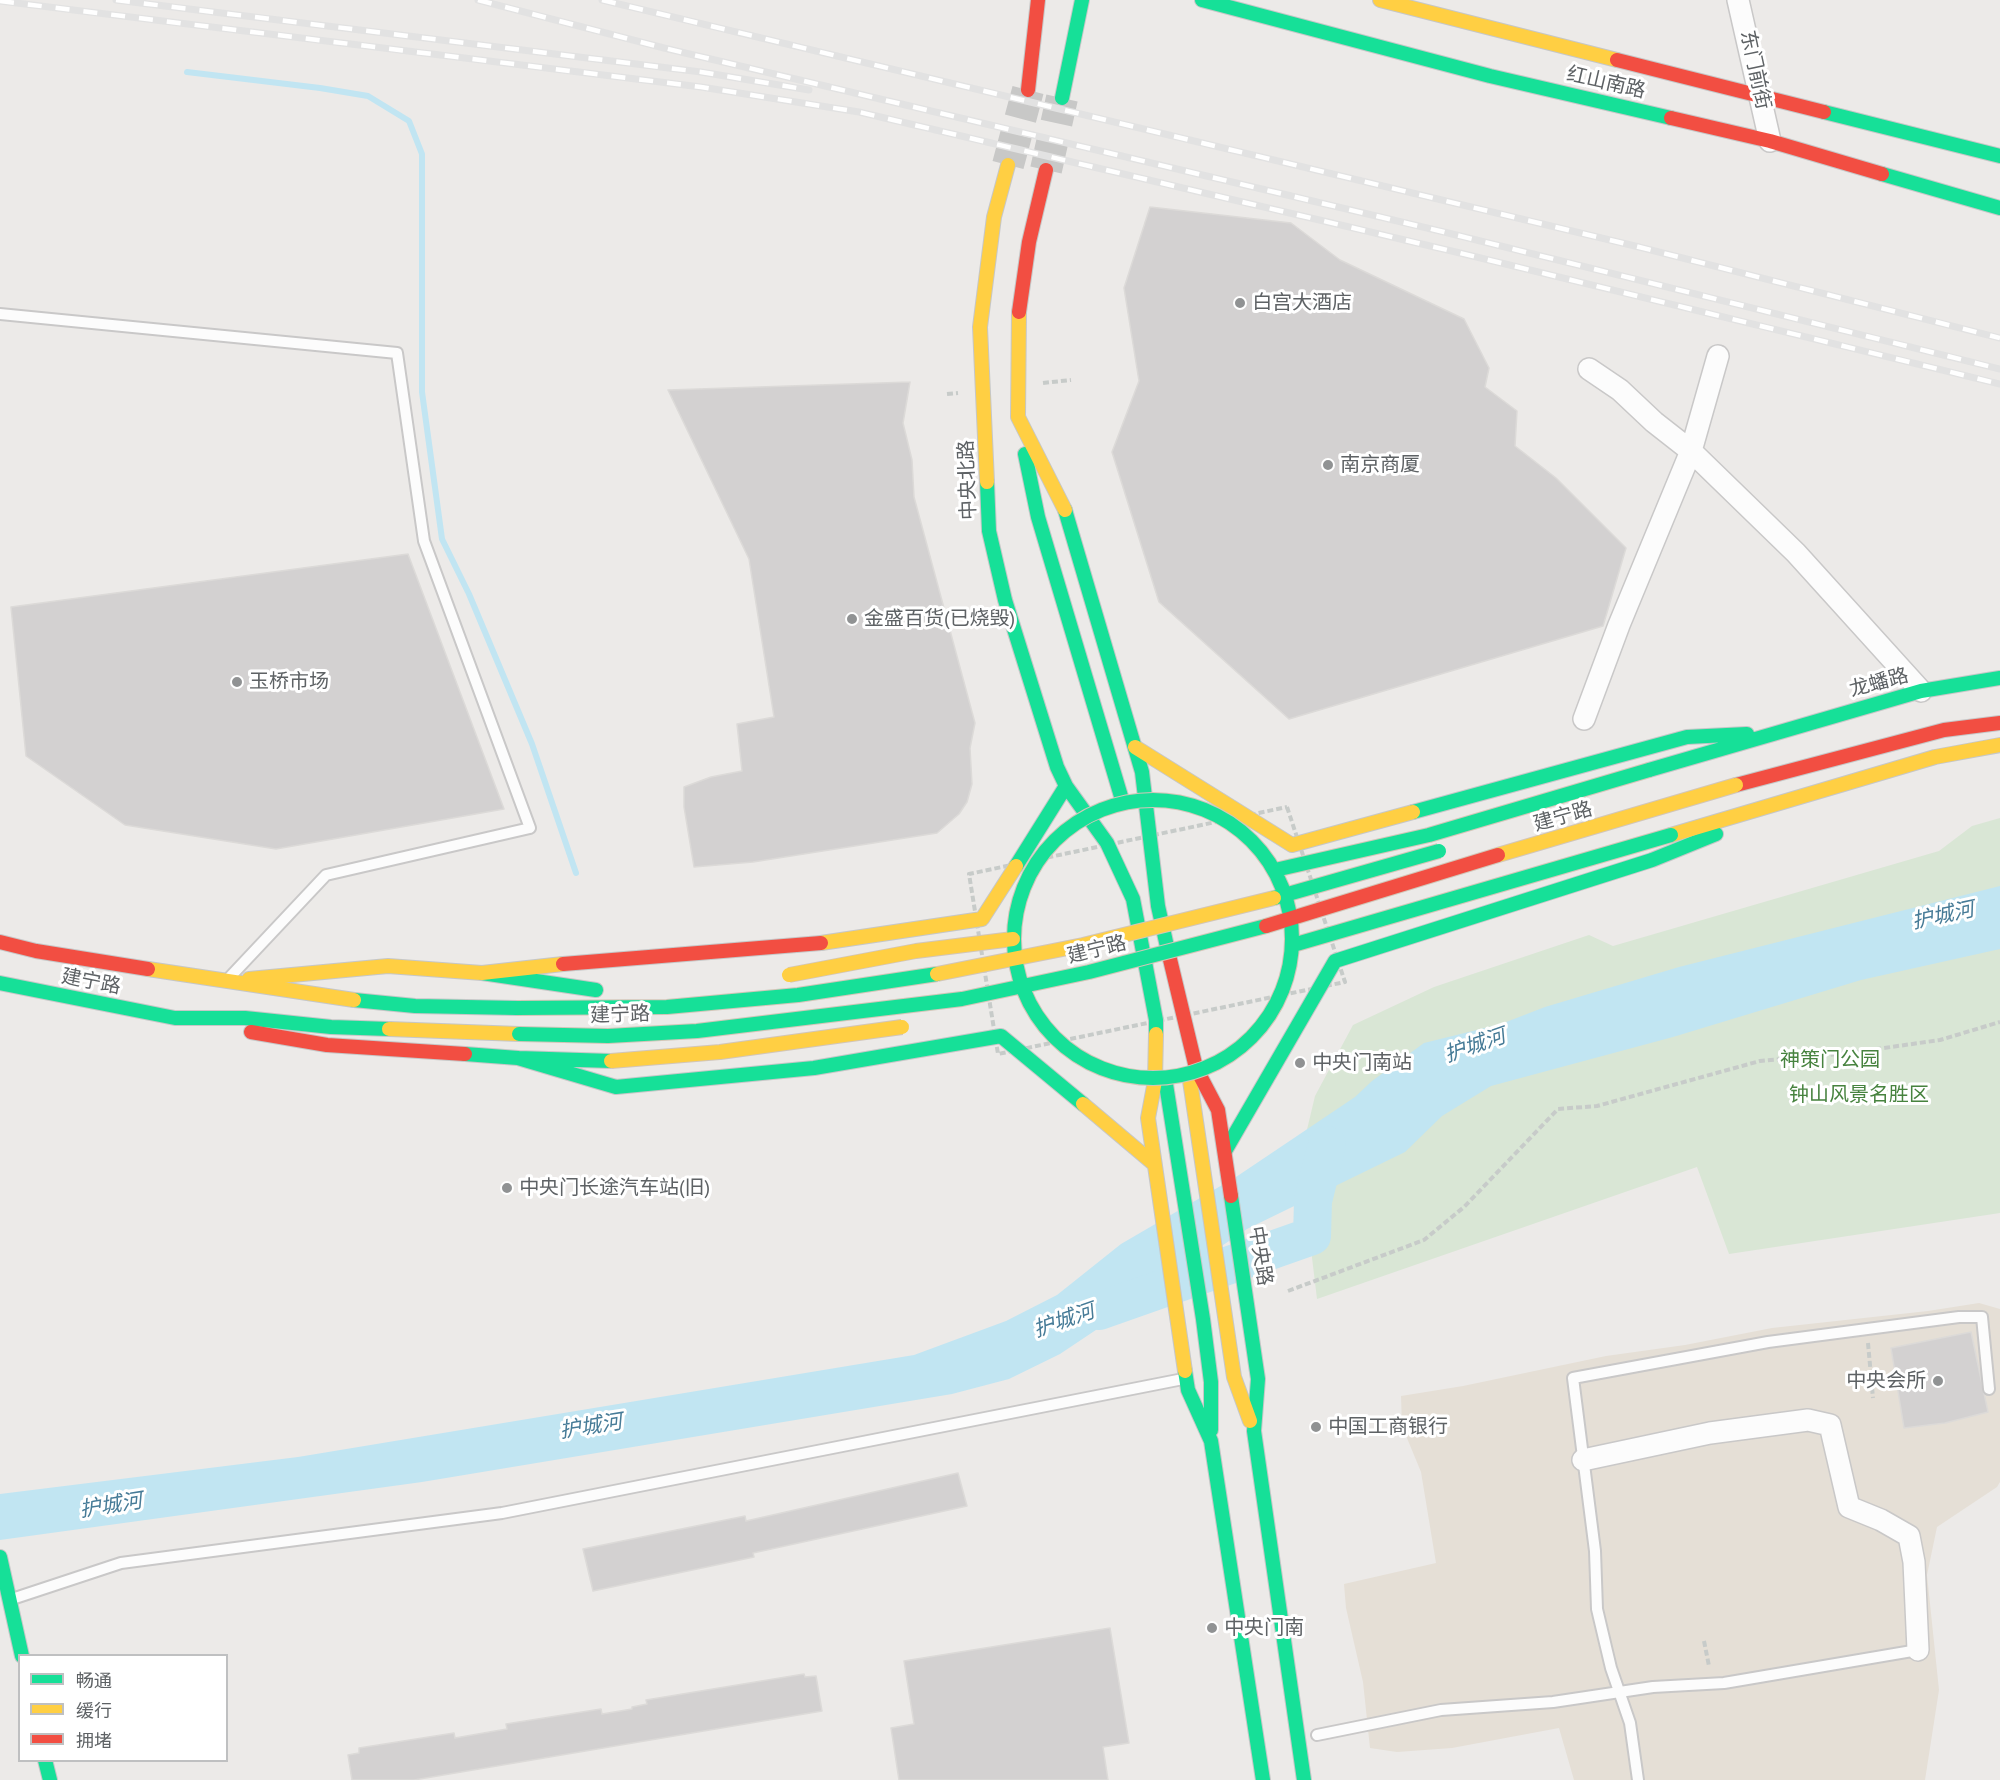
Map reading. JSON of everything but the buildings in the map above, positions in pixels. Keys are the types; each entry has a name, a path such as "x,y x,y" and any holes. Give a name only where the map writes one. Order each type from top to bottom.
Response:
{"main road":[{"path":"1028,90 1038,0"},
{"path":"1062,98 1082,0"},
{"name":"红山南路","path":"1202,0 1490,76 1770,141 2000,208"},
{"path":"1380,0 2000,156"},
{"name":"中央北路","path":"1008,165 994,217 980,327 989,531 1005,600 1037,707 1072,784"},
{"path":"1046,170 1029,242 1017,322 1018,417 1038,517 1123,803"},
{"path":"1018,417 1065,509 1135,747 1292,845 1688,737 1770,733"},
{"path":"986,426 1002,503"},
{"name":"龙蟠路","path":"1770,733 1921,691 2000,678"},
{"name":"建宁路","path":"175,1018 245,1017 331,1027 608,1036 697,1030 962,999 1066,977 1303,917 1458,867 1736,785 1944,730 2000,723"},
{"path":"1275,870 1429,835 1770,733"},
{"path":"1293,945 1671,835 1800,800 1935,757 2000,745"},
{"name":"中央路","path":"1135,747 1142,772 1158,906 1185,1028 1196,1068 1218,1110 1225,1151 1258,1378 1254,1431 1305,1780"},
{"path":"483,973 610,959 794,947 981,919 1072,784"},
{"path":"1072,784 1088,815"},
{"path":"1072,784 1107,843 1134,899 1156,1020 1155,1070 1148,1118 1154,1164 1188,1390 1211,1441"},
{"path":"1168,800 1210,812 1247,836 1275,870 1289,906 1293,945 1284,988 1262,1026 1230,1056 1189,1074 1165,1078 1122,1075 1083,1060 1050,1034 1026,999 1016,970 1013,939 1018,902 1033,867 1058,837 1088,815 1123,803 1168,800"},
{"path":"1225,1151 1335,961 1652,860 1800,800"},
{"name":"建宁路","path":"226,981 319,998 415,1006 667,1007 798,994 957,971 1083,945 1234,909 1449,848"},
{"path":"780,976 916,951 1013,939"},
{"path":"0,942 36,951 226,981 388,966 483,973 601,990"},
{"name":"建宁路","path":"0,982 175,1018 327,1045 518,1058"},
{"path":"959,1014 1026,999"},
{"path":"518,1058 611,1061 813,1041 914,1025"},
{"path":"518,1058 616,1087 814,1068 1001,1036 1154,1164"},
{"path":"1189,1074 1234,1377 1254,1431"},
{"path":"1165,1078 1203,1319 1211,1383 1211,1441 1263,1780"},
{"path":"0,1557 22,1654"},
{"path":"45,1762 50,1780"}],"street":[{"name":"东门前街","path":"1738,0 1770,141"},
{"path":"1584,719 1619,625 1691,451 1718,356"},
{"path":"1589,369 1620,390 1654,423 1691,451 1821,578 1921,691"},
{"path":"1583,1460 1710,1433 1808,1420 1830,1425 1849,1507 1881,1520 1909,1536 1914,1562 1918,1650"}],"lane":[{"path":"0,314 397,352 424,541 530,828 326,875 226,981"},
{"path":"1638,1780 1630,1723 1597,1610 1595,1551 1573,1378 1668,1359 1859,1330 1959,1317 1982,1317 1989,1389"},
{"path":"9,1600 121,1563 502,1514 1186,1378"},
{"path":"1317,1735 1441,1710 1553,1702 1653,1687 1724,1683 1918,1650"}],"path":[{"path":"1288,1292 1424,1240 1464,1207 1558,1109 1597,1106 1760,1061 1849,1053 1940,1041 2000,1022"},
{"path":"1867,1336 1874,1398"},
{"path":"1704,1641 1709,1666"}],"shaded area":[{"path":"1979,1303 2000,1309 2000,1482 1997,1487 1937,1527 1927,1575 1939,1690 1925,1780 1574,1780 1559,1728 1452,1748 1397,1752 1370,1748 1363,1682 1346,1608 1344,1584 1436,1563 1421,1472 1402,1426 1401,1396 1463,1386 1606,1356 1685,1345 1772,1328 1928,1311"}],"green space":[{"name":"神策门公园","path":"2000,818 2000,1213 1729,1254 1697,1167 1317,1299 1310,1241 1300,1232 1307,1218 1303,1183 1305,1138 1315,1096 1353,1025 1434,987 1589,935 1613,946 1939,851 1972,826"}],"water":[{"path":"2000,886 2000,949 1861,980 1673,1037 1491,1086 1442,1116 1405,1152 1247,1229 1060,1354 1009,1379 952,1394 422,1482 0,1540 0,1494 298,1457 914,1355 1006,1321 1057,1295 1121,1244 1236,1177 1355,1097 1372,1081 1424,1043 1501,1024 1545,1007 1679,967"}],"waterway":[{"path":"187,72 368,96 409,121 422,154 422,392 442,539 469,594 532,744 576,873"},
{"name":"护城河","path":"1099,1311 1312,1236 1313,1201 1327,1145"}],"tunnel":[{"path":"1008,165 1028,90"},
{"path":"1046,170 1062,98"}],"railway":[{"path":"116,0 701,72 809,90"},
{"path":"478,0 664,48 1444,232 2000,369"},
{"path":"602,0 1635,246 2000,338"},
{"path":"0,1 701,87 859,112 1460,253 2000,384"}],"traffic: fast":[{"path":"1062,98 1082,0"},
{"path":"1202,0 1490,76 1671,118"},
{"path":"1824,112 2000,156"},
{"path":"1882,174 2000,208"},
{"path":"1025,454 1038,517 1123,803"},
{"path":"987,482 989,531 1005,600 1057,767 1066,786 1107,843 1133,899 1156,1020 1156,1034"},
{"path":"1065,510 1142,772 1158,906 1168,951"},
{"path":"1649,770 1921,691 2000,678"},
{"path":"1413,812 1687,737 1747,734"},
{"path":"1275,870 1429,835 1649,770"},
{"path":"1016,866 1066,786"},
{"path":"1153,800 1180,803 1206,811 1230,824 1251,841 1268,862 1281,886 1289,912 1292,939 1289,966 1281,992 1268,1016 1251,1037 1230,1054 1206,1067 1180,1075 1153,1078 1126,1075 1100,1067 1076,1054 1055,1037 1038,1016 1025,992 1017,966 1014,939 1017,912 1025,886 1038,862 1055,841 1076,824 1100,811 1126,803 1153,800"},
{"path":"1225,1151 1335,961 1652,860 1716,834"},
{"path":"1293,945 1671,835"},
{"path":"1274,898 1439,851"},
{"path":"519,1034 608,1036 697,1031 962,999 1089,972 1266,926"},
{"path":"482,973 596,990"},
{"path":"517,1008 667,1007 798,995 937,974"},
{"path":"0,983 175,1018 245,1018 331,1027 389,1029"},
{"path":"354,1000 415,1006 517,1008"},
{"path":"465,1054 518,1058 616,1087 814,1068 1001,1036 1083,1104"},
{"path":"518,1058 611,1061"},
{"path":"1165,1078 1203,1319 1211,1382 1211,1430"},
{"path":"1231,1196 1258,1379 1254,1431 1304,1780"},
{"path":"1185,1371 1188,1390 1211,1441 1263,1780"},
{"path":"0,1557 22,1654"},
{"path":"46,1762 50,1780"}],"traffic: slow":[{"path":"1380,0 1617,60"},
{"path":"987,482 980,327 994,217 1008,165"},
{"path":"1019,312 1018,417 1065,510"},
{"path":"1671,835 1935,757 2000,745"},
{"path":"1135,747 1292,845 1413,812"},
{"path":"1498,855 1736,785"},
{"path":"821,943 982,919 1016,866"},
{"path":"937,974 1083,945 1274,898"},
{"path":"789,975 916,951 1013,939"},
{"path":"249,979 388,966 482,973 563,964"},
{"path":"148,969 354,1000"},
{"path":"611,1061 720,1052 902,1027"},
{"path":"389,1029 519,1034"},
{"path":"1156,1034 1155,1081 1148,1118 1185,1371"},
{"path":"1189,1074 1234,1377 1250,1421"},
{"path":"1083,1104 1154,1164"}],"traffic: jam":[{"path":"1028,90 1038,0"},
{"path":"1617,60 1824,112"},
{"path":"1671,118 1770,141 1882,174"},
{"path":"1019,312 1029,242 1046,170"},
{"path":"1736,785 1944,730 2000,723"},
{"path":"1266,926 1498,855"},
{"path":"0,942 36,951 148,969"},
{"path":"563,964 821,943"},
{"path":"1168,951 1196,1068 1218,1110 1231,1196"},
{"path":"251,1032 327,1045 465,1054"}],"place":[{"name":"白宫大酒店","path":"1240,303"},
{"name":"南京商厦","path":"1328,465"},
{"name":"金盛百货(已烧毁)","path":"852,619"},
{"name":"玉桥市场","path":"237,682"},
{"name":"中央门南站","path":"1300,1063"},
{"name":"中央门长途汽车站(旧)","path":"507,1188"},
{"name":"中央会所","path":"1938,1381"},
{"name":"中国工商银行","path":"1316,1427"},
{"name":"中央门南","path":"1212,1628"}],"park label":[{"name":"钟山风景名胜区","path":"1859,1095"}]}
